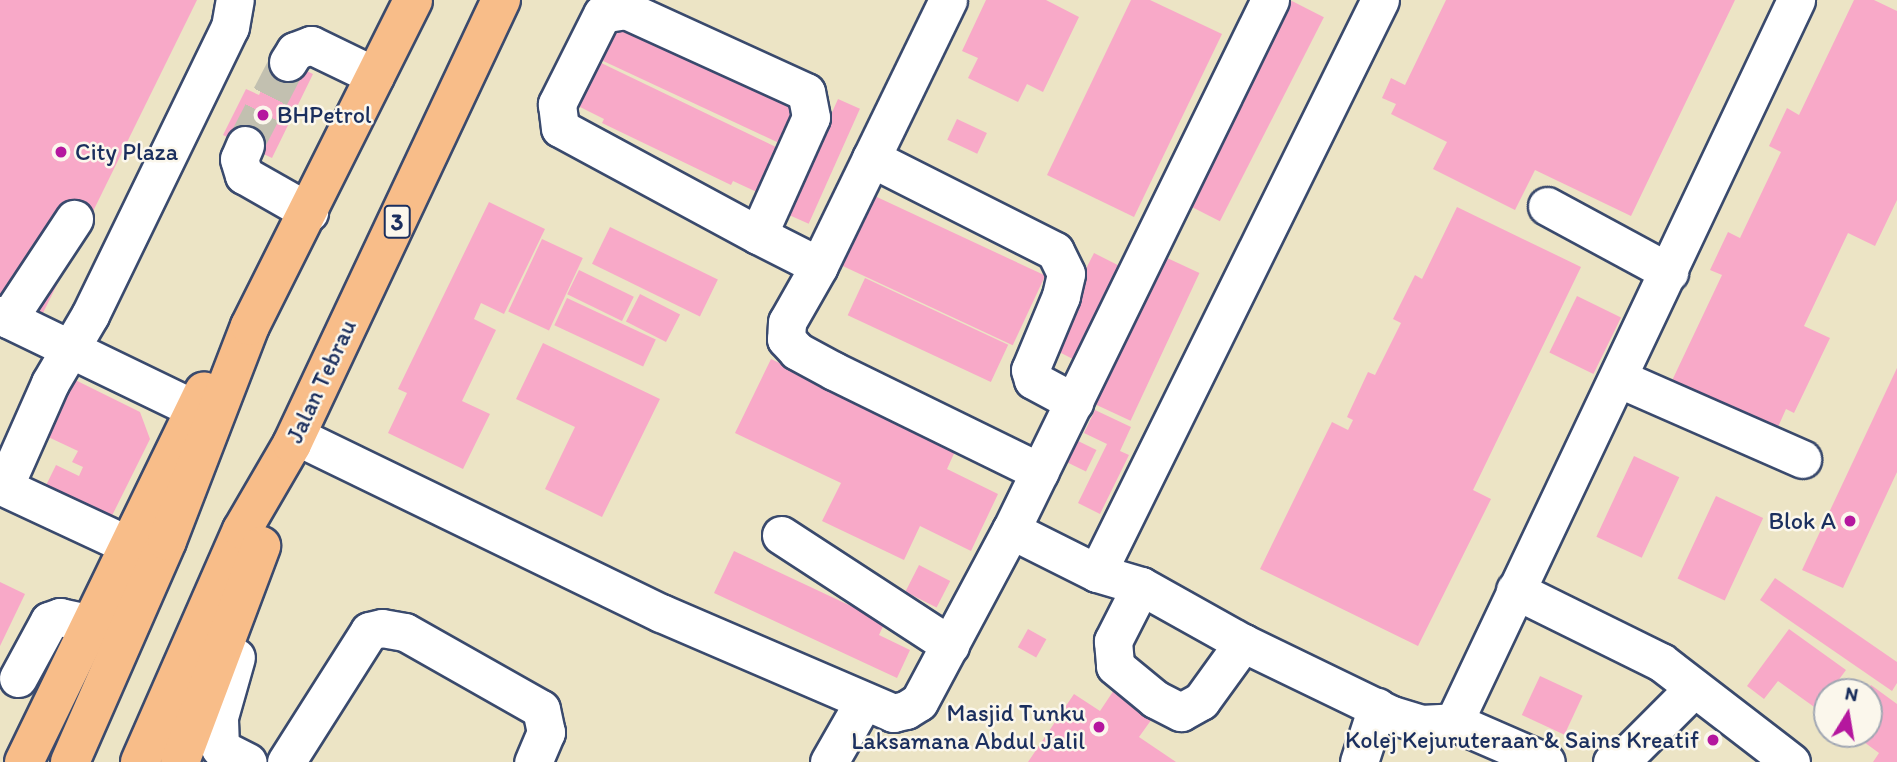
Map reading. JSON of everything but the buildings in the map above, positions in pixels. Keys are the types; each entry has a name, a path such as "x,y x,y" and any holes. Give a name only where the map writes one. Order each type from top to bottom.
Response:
{"highway":[{"path":"70,762 167,541 250,326 413,0"},
{"name":"Jalan Tebrau","path":"140,762 242,530 294,440 501,0"},
{"path":"24,762 192,408 250,326"},
{"path":"180,762 237,611 294,440"}],"lane":[{"path":"126,544 4,487 68,349 90,315 230,27 235,0"},
{"path":"948,0 819,266 787,323 790,346 1040,472"},
{"path":"294,440 661,613 864,701 893,713 919,702 1011,530 1270,0"},
{"path":"1097,573 1380,0"},
{"path":"1454,722 1515,590 1620,379 1796,0"},
{"path":"758,235 811,117 806,92 626,10 602,14 557,104 560,128 758,235 819,266"},
{"path":"288,62 295,51 311,45 375,76"},
{"path":"245,145 239,159 244,175 309,212"},
{"path":"871,158 1055,251 1066,274 1061,296 1030,370 1033,380 1074,402"},
{"path":"1547,206 1669,272"},
{"path":"74,219 4,317 192,408"},
{"path":"1620,379 1802,459"},
{"path":"1011,530 1097,573 1140,586 1243,643 1377,707 1421,724 1454,722 1546,762"},
{"path":"781,535 950,645"},
{"path":"1140,586 1113,641 1115,666 1154,699 1181,712 1201,701 1243,643"},
{"path":"1515,590 1661,662 1791,762"},
{"path":"225,757 219,717 236,657 237,611"},
{"path":"18,678 48,621 60,617 89,623"},
{"path":"286,762 369,631 382,628 405,632 541,709 546,732 533,762"},
{"path":"1612,762 1626,756 1694,688"},
{"path":"829,762 864,701"},
{"path":"1359,762 1377,707"}],"tunnel":[{"path":"245,145 288,62"}],"place":[{"name":"BHPetrol","path":"263,115"},
{"name":"City Plaza","path":"61,152"},
{"name":"Blok A","path":"1850,521"},
{"name":"Masjid Tunku Laksamana Abdul Jalil","path":"1099,727"},
{"name":"Kolej Kejuruteraan & Sains Kreatif","path":"1713,740"}]}
